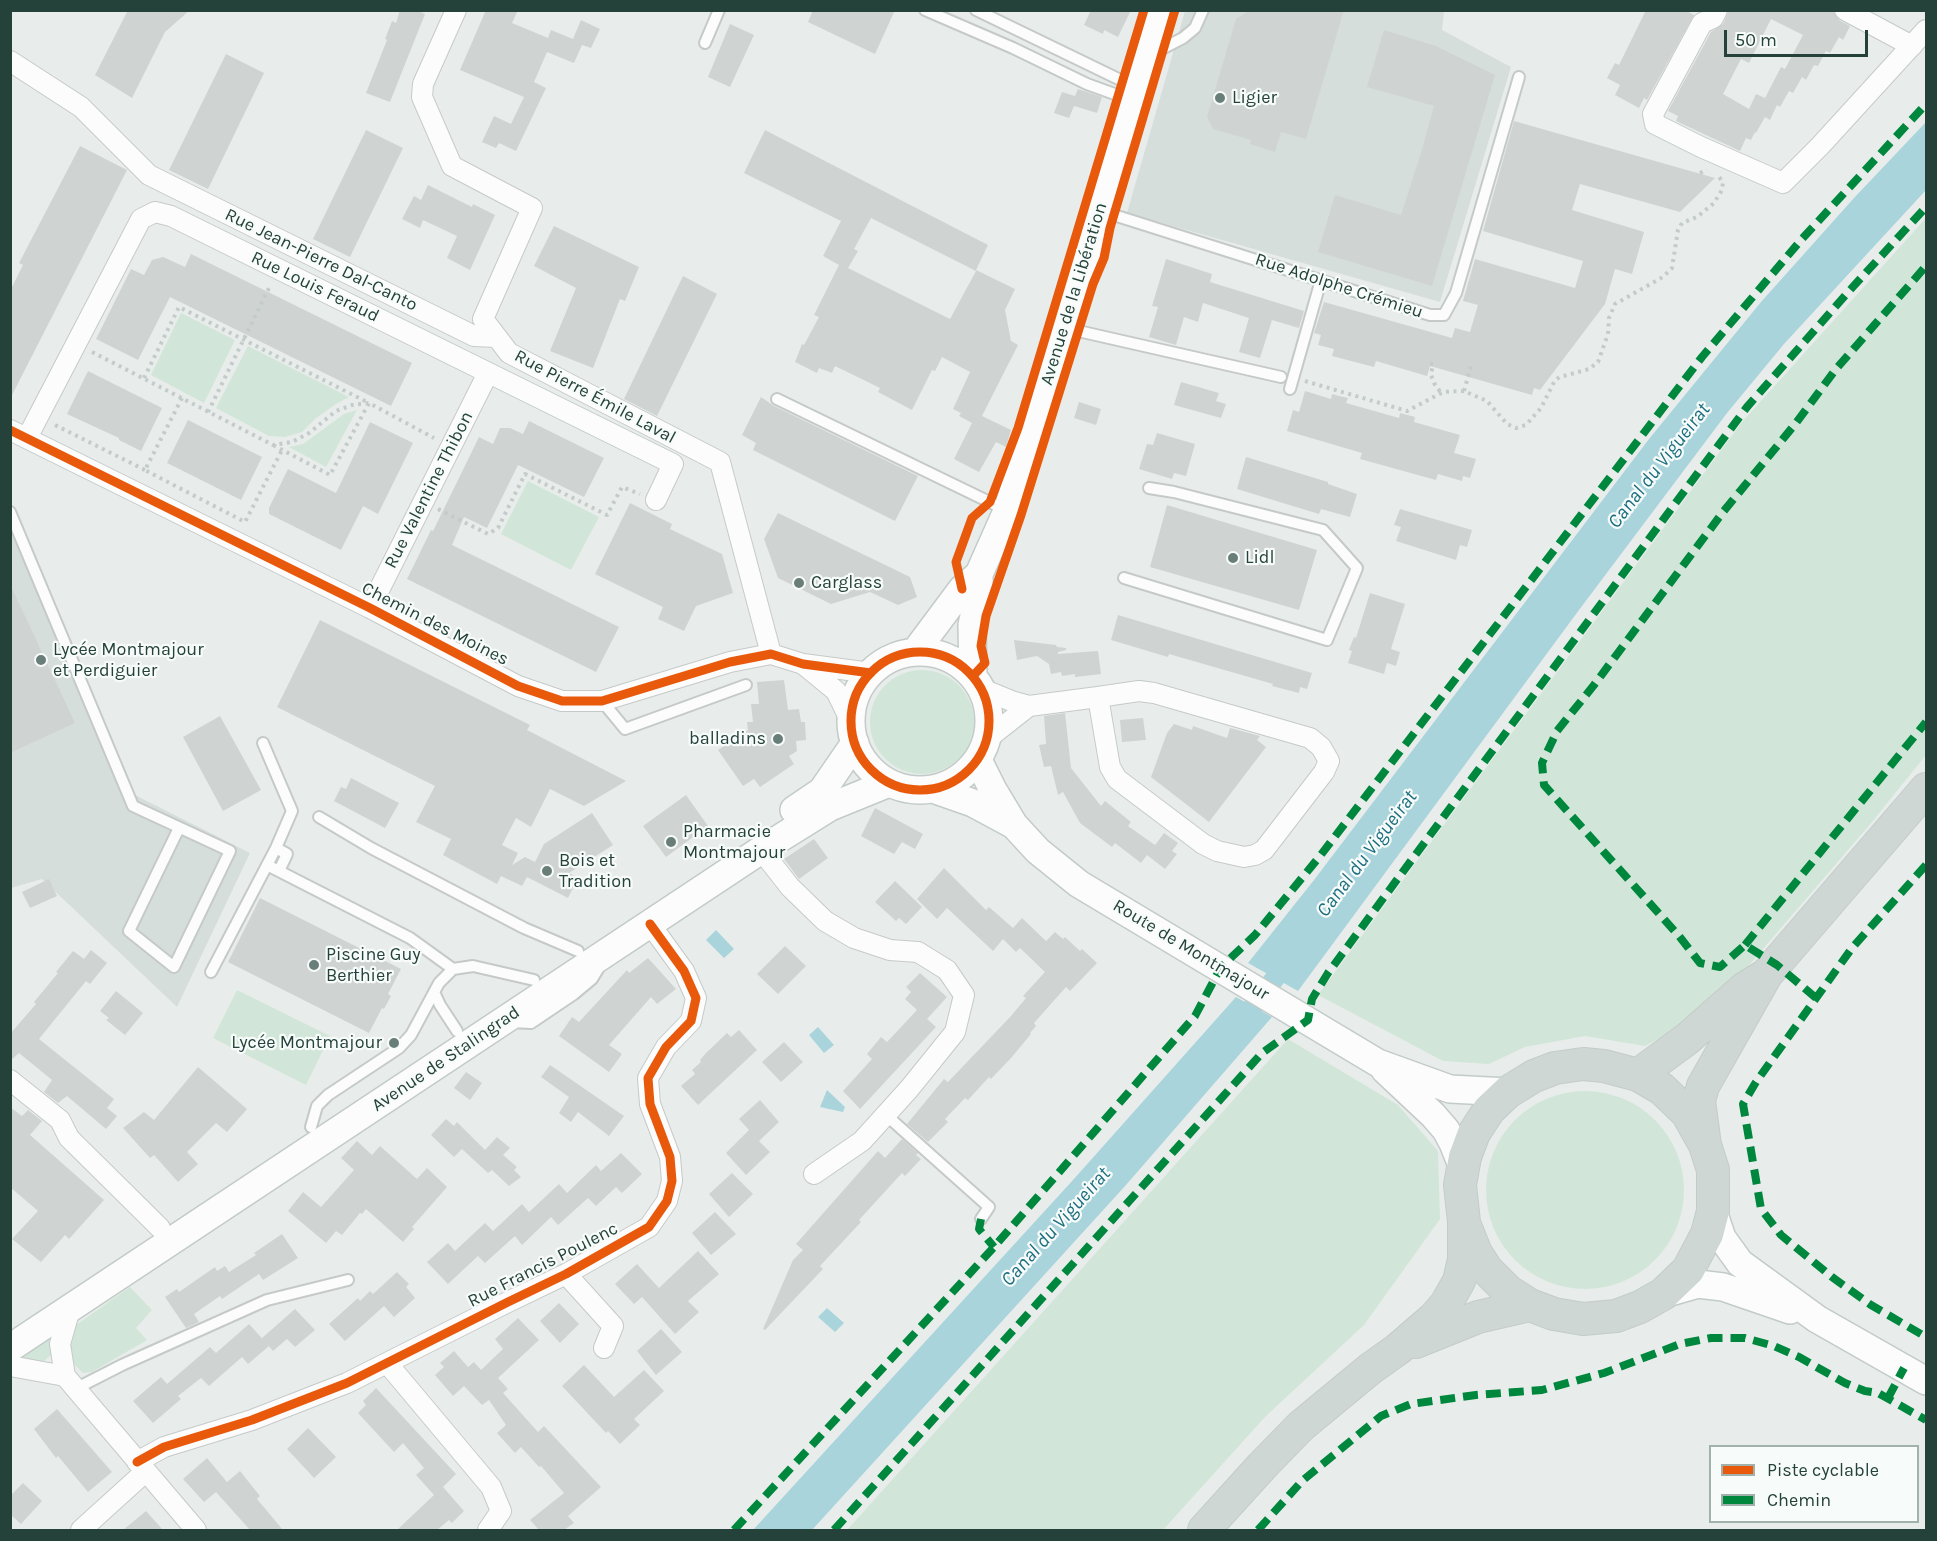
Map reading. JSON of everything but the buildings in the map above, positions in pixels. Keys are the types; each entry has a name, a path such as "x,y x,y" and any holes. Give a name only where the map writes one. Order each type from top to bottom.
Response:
{"main road":[{"name":"Avenue de la Libération","path":"915,652 963,589 979,574 1007,511 1065,328 1158,10"},
{"name":"Avenue de la Libération","path":"977,683 972,625 979,593 979,574"},
{"path":"915,652 936,654 956,662 977,683 988,705 990,722 983,749 966,774 950,784 933,789 910,790 889,783 874,773 863,759 853,733 853,705 860,688 871,673 898,656 915,652"},
{"name":"Avenue de Stalingrad","path":"10,1348 65,1302 172,1230 314,1125 618,925 685,888 753,844 822,790 853,733"},
{"name":"Route de Montmajour","path":"983,749 993,790 1014,825 1038,851 1079,884 1378,1063 1450,1089 1508,1092"},
{"name":"Avenue de Stalingrad","path":"753,844 830,807 889,783"},
{"name":"Route de Montmajour","path":"933,789 973,803 1014,825"},
{"path":"1663,1294 1688,1270 1707,1234 1713,1211 1713,1170 1705,1145 1699,1101 1703,1086 1766,975 1926,789"},
{"path":"618,925 630,929 639,923 650,924 651,914 685,888"},
{"name":"Avenue de Stalingrad","path":"10,1328 65,1302 153,1254 172,1230 375,1107 650,924"},
{"path":"1638,1076 1686,1039 1745,988 1766,975"},
{"path":"457,1030 470,1034 495,1017 506,1020"},
{"path":"314,1125 331,1126 365,1105 375,1107 376,1096 407,1075 411,1061"},
{"name":"Route de Montmajour","path":"1378,1063 1446,1130 1463,1168"},
{"path":"1204,1530 1301,1426 1362,1375 1398,1349 1434,1318 1446,1304 1459,1281 1464,1259 1464,1222 1460,1185 1463,1168 1474,1133 1489,1110 1508,1092 1534,1076 1556,1068 1583,1064 1604,1066 1638,1076 1662,1089 1687,1113 1705,1145"},
{"path":"1713,1211 1722,1238 1740,1263 1817,1319 1926,1381"},
{"path":"1464,1222 1476,1253 1487,1270 1508,1291 1530,1305 1554,1314 1583,1319 1616,1316 1640,1307 1663,1294 1698,1284 1723,1287 1817,1319"},
{"path":"1398,1349 1478,1317 1530,1305"}],"street":[{"name":"Rue Pierre Émile Laval","path":"456,10 423,84 422,97 452,166 532,208 483,319 509,353 720,462 771,654"},
{"path":"1717,10 1713,18 1702,23 1653,114 1655,124 1783,183 1926,30"},
{"path":"1845,10 1912,46"},
{"name":"Rue Jean-Pierre Dal-Canto","path":"10,61 81,107 149,175 474,336 496,337"},
{"name":"Rue Louis Feraud","path":"19,434 38,417 141,219 155,212 171,216 673,464 656,500"},
{"name":"Rue Valentine Thibon","path":"370,608 488,373"},
{"name":"Chemin des Moines","path":"19,434 370,608 518,686 562,701 602,701 730,662 771,654 802,664 871,673"},
{"name":"Chemin des Moines","path":"802,664 836,691 853,733"},
{"path":"977,683 1014,702 1029,706 1098,697 1139,692 1154,693 1310,738 1321,747 1329,761 1324,772 1264,850 1245,857 1217,851 1203,844 1117,779 1110,767 1098,697"},
{"path":"983,749 1029,706"},
{"path":"753,844 790,887 825,921 854,938 890,950 918,952 947,970 964,995 955,1032 886,1115 862,1142 814,1174"},
{"name":"Rue Francis Poulenc","path":"81,1530 141,1467 164,1447 252,1420 347,1383 566,1274 649,1227 667,1202 672,1181 669,1157 650,1104 648,1078 666,1047 691,1021 696,998 684,970 650,924"},
{"path":"10,1080 60,1120 69,1138 172,1230"},
{"path":"566,1274 613,1326 604,1348"},
{"path":"65,1302 60,1344 70,1382 196,1530"},
{"path":"387,1363 491,1487 501,1511 488,1530"},
{"path":"10,1366 70,1382"}],"lane":[{"path":"705,43 719,10"},
{"path":"926,10 1013,48 1087,84 1133,93"},
{"path":"976,10 1133,93"},
{"path":"1144,57 1183,38 1195,27 1203,10"},
{"name":"Rue Adolphe Crémieu","path":"1099,210 1430,315 1444,315 1456,294 1519,77"},
{"path":"1290,389 1321,280"},
{"path":"1065,328 1281,377"},
{"path":"777,399 1007,511"},
{"path":"1124,578 1327,640 1357,568 1323,530 1174,492 1149,488"},
{"path":"10,512 133,806 230,851 174,967 129,931 179,828"},
{"path":"602,701 625,729 746,685"},
{"path":"212,972 276,848 292,811 263,744"},
{"path":"319,817 371,848 524,928 578,951"},
{"path":"276,848 287,854 279,871"},
{"path":"267,865 410,938 453,969"},
{"path":"314,1125 316,1106 328,1095 399,1048 411,1035 439,983 453,969 472,966 534,980"},
{"path":"434,992 457,1030"},
{"path":"886,1115 989,1207 981,1219"},
{"path":"70,1382 122,1365 267,1300 348,1280"}],"path":[{"path":"1302,380 1407,411 1442,393 1464,392 1487,401 1507,424 1516,428 1526,425 1541,408 1555,380 1589,369 1598,362 1608,334 1609,318 1615,304 1663,277 1672,268 1678,229 1682,223 1704,212 1714,203 1722,190 1723,182 1716,174 1706,170 1700,173"},
{"path":"208,412 279,269"},
{"path":"144,378 179,307 451,447"},
{"path":"76,344 330,475 369,403"},
{"path":"1464,392 1472,363"},
{"path":"1430,364 1433,364 1431,375 1434,383 1442,393"},
{"path":"145,470 182,398"},
{"path":"273,445 292,442 309,433 336,411 352,405 369,403"},
{"path":"38,417 245,522 282,450"},
{"path":"424,502 488,534 498,528 525,474 607,515 621,487 656,500"}],"shaded area":[{"path":"1185,11 1444,11 1442,30 1511,67 1440,302 1127,213"},
{"name":"Lycée Montmajour et Perdiguier","path":"10,525 133,794 250,853 177,1007 42,879 11,888"}],"green space":[{"path":"1926,218 1926,755 1872,822 1708,1013 1645,1046 1585,1036 1525,1047 1489,1064 1443,1061 1318,995 1742,422"},
{"path":"181,313 235,340 204,403 151,375"},
{"path":"248,346 349,397 315,419 302,432 285,437 269,436 216,408"},
{"path":"357,410 326,467 289,447 303,444 344,414"},
{"path":"528,481 599,517 571,570 501,534"},
{"path":"922,670 942,674 959,685 970,702 974,722 970,742 959,759 942,770 922,774 902,770 885,759 874,742 870,722 874,702 885,685 902,674"},
{"path":"237,990 330,1036 306,1085 213,1038"},
{"path":"1288,1039 1398,1105 1438,1151 1440,1219 1364,1325 1265,1417 1163,1530 847,1530"},
{"path":"1575,1091 1595,1091 1632,1102 1662,1127 1677,1152 1683,1171 1683,1209 1673,1237 1648,1267 1632,1278 1614,1285 1595,1289 1575,1289 1538,1278 1508,1253 1497,1237 1490,1219 1486,1200 1486,1180 1497,1143 1522,1113 1538,1102 1556,1095"},
{"path":"130,1287 152,1310 136,1328 147,1340 92,1372 83,1373 73,1363 68,1352 69,1337 76,1325"},
{"path":"53,1333 55,1335 51,1355 44,1361 39,1363 15,1358"}],"water":[{"path":"1926,122 1926,190 1784,344 1727,413 1298,991 1248,963 1314,880 1649,439 1761,302"},
{"path":"716,930 734,949 724,958 706,940"},
{"path":"1236,997 1272,1017 1126,1185 812,1530 753,1530 1073,1180"},
{"path":"818,1027 834,1045 824,1053 809,1035"},
{"path":"827,1090 845,1107 843,1112 820,1107"},
{"path":"827,1308 844,1323 835,1332 818,1317"}],"waterway":[{"name":"Canal du Vigueirat","path":"1236,1026 1291,957"}],"marked path":[{"path":"734,1530 994,1247 1195,1016 1221,967 1255,935 1320,856 1702,357 1801,240 1926,104"},
{"path":"834,1530 1262,1053 1308,1020 1312,999 1328,973 1747,407 1926,207"},
{"path":"1816,998 1777,965 1745,945 1720,967 1700,963 1679,936 1544,785 1542,763 1557,731 1723,512 1796,423 1836,369 1926,266"},
{"path":"1745,945 1926,722"},
{"path":"1926,865 1852,948 1756,1082 1743,1104 1761,1209 1781,1235 1832,1277 1871,1305 1926,1337"},
{"path":"981,1219 979,1229 994,1247"},
{"path":"1258,1530 1302,1481 1381,1416 1411,1404 1476,1395 1542,1390 1604,1373 1680,1344 1711,1338 1745,1338 1774,1346 1845,1383 1865,1391 1878,1393 1926,1420"},
{"path":"1888,1398 1904,1368"}],"cycle path":[{"path":"962,589 956,562 972,518 990,502 1018,428 1144,10"},
{"path":"973,676 985,663 981,646 986,616 1021,515 1093,284 1104,258 1110,228 1175,10"},
{"path":"10,430 370,608 518,686 562,701 602,701 730,662 771,654 803,664 871,673"},
{"path":"920,652 946,657 969,672 984,695 989,721 984,747 969,770 946,785 920,790 894,785 871,770 856,747 851,721 856,695 871,672 894,657 920,652"},
{"path":"137,1462 164,1447 252,1420 347,1383 566,1274 649,1227 667,1201 672,1181 670,1157 650,1104 648,1078 666,1047 691,1021 696,998 684,971 650,924"}],"place":[{"name":"Ligier","path":"1220,98"},
{"name":"Lidl","path":"1233,558"},
{"name":"Carglass","path":"799,583"},
{"name":"Lycée Montmajour et Perdiguier","path":"41,660"},
{"name":"balladins","path":"778,739"},
{"name":"Pharmacie Montmajour","path":"671,842"},
{"name":"Bois et Tradition","path":"547,871"},
{"name":"Piscine Guy Berthier","path":"314,965"},
{"name":"Lycée Montmajour","path":"394,1043"}]}
